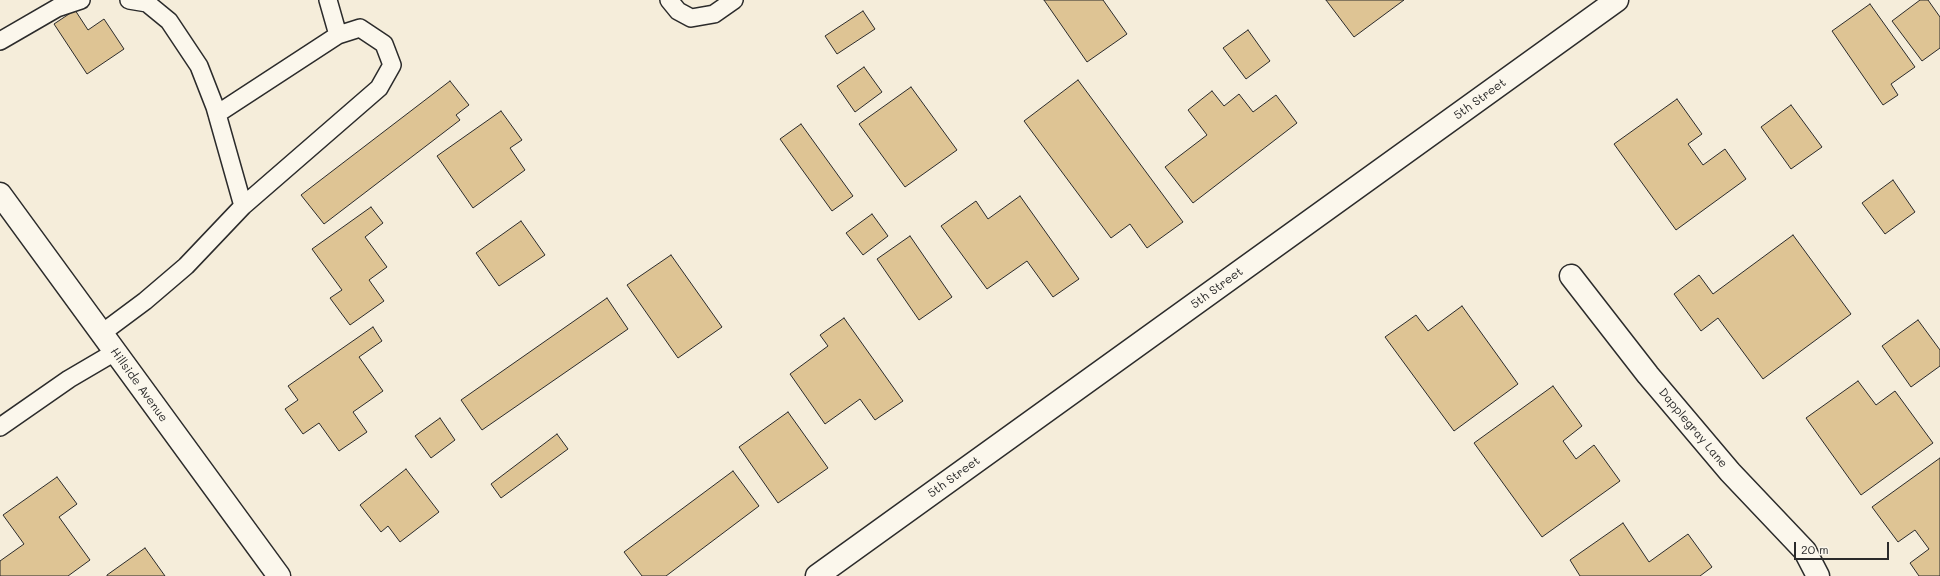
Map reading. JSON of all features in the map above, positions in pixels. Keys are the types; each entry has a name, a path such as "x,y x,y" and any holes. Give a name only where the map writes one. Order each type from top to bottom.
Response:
{"street":[{"name":"5th Street","path":"817,576 1617,0"},
{"name":"Hillside Avenue","path":"0,194 279,576"},
{"name":"Dapplegray Lane","path":"1571,276 1648,376 1710,448 1804,550 1818,576"}],"lane":[{"path":"0,41 57,8 81,0"},
{"path":"129,0 148,1 169,21 199,66 216,114 243,206"},
{"path":"328,0 338,35"},
{"path":"669,0 678,11 691,18 714,14 734,0"},
{"path":"102,333 145,301 186,266 222,230 243,206 379,88 392,65 384,44 360,28 338,35 216,114"},
{"path":"0,427 69,379 115,352"}],"building":[{"path":"1044,0 1103,0 1127,34 1087,62"},
{"path":"1326,0 1404,0 1354,37"},
{"path":"1920,0 1928,0 1940,17 1940,48 1922,61 1892,21"},
{"path":"1870,4 1915,67 1891,84 1898,95 1883,105 1832,31"},
{"path":"75,10 88,30 104,19 124,49 87,74 54,24"},
{"path":"863,11 875,29 837,54 825,36"},
{"path":"1248,30 1270,61 1246,79 1223,48"},
{"path":"864,67 882,92 855,112 837,86"},
{"path":"1078,80 1183,222 1147,248 1130,224 1111,238 1024,121"},
{"path":"450,81 469,105 456,115 460,120 324,224 301,195"},
{"path":"911,87 957,150 905,187 859,124"},
{"path":"1212,91 1224,106 1239,94 1253,112 1276,95 1297,123 1193,203 1165,167 1207,135 1188,110"},
{"path":"1677,99 1702,134 1688,144 1703,165 1725,149 1746,179 1676,230 1614,144"},
{"path":"1791,105 1822,147 1791,169 1761,127"},
{"path":"501,111 522,140 510,148 525,170 473,208 437,156"},
{"path":"801,124 853,196 832,211 780,139"},
{"path":"1893,180 1915,212 1885,234 1862,203"},
{"path":"1020,196 1079,279 1053,297 1027,261 987,289 941,226 976,201 988,219"},
{"path":"371,207 383,223 365,237 387,267 369,280 384,301 350,325 330,298 342,290 312,249"},
{"path":"872,214 888,236 863,255 846,233"},
{"path":"521,221 545,255 499,286 476,253"},
{"path":"1793,235 1851,314 1763,379 1718,318 1701,331 1674,294 1699,275 1713,294"},
{"path":"910,236 952,297 919,320 877,259"},
{"path":"671,255 722,327 678,358 627,285"},
{"path":"607,298 628,329 482,430 461,400"},
{"path":"1462,306 1518,384 1454,431 1385,337 1416,315 1428,331"},
{"path":"844,318 903,401 875,420 860,399 825,424 790,374 828,346 820,335"},
{"path":"1918,320 1940,350 1940,366 1911,387 1882,346"},
{"path":"373,327 382,341 359,357 383,391 353,412 367,432 339,451 319,423 303,434 285,409 298,400 288,386"},
{"path":"1858,381 1876,405 1895,391 1933,443 1861,495 1806,418"},
{"path":"1553,386 1582,426 1563,441 1576,459 1594,445 1620,481 1542,537 1474,443"},
{"path":"788,412 828,468 778,503 739,447"},
{"path":"440,418 455,440 431,458 415,436"},
{"path":"557,434 568,449 501,498 491,484"},
{"path":"1940,458 1940,576 1919,576 1910,563 1929,549 1915,530 1898,542 1872,507"},
{"path":"406,469 439,512 400,542 388,526 381,532 360,505"},
{"path":"733,471 759,506 666,576 642,576 624,552"},
{"path":"57,477 77,504 59,517 90,560 68,576 0,576 0,561 24,544 3,515"},
{"path":"1623,523 1649,562 1688,534 1712,567 1700,576 1580,576 1570,560"},
{"path":"145,548 165,576 107,576 107,575"}]}
